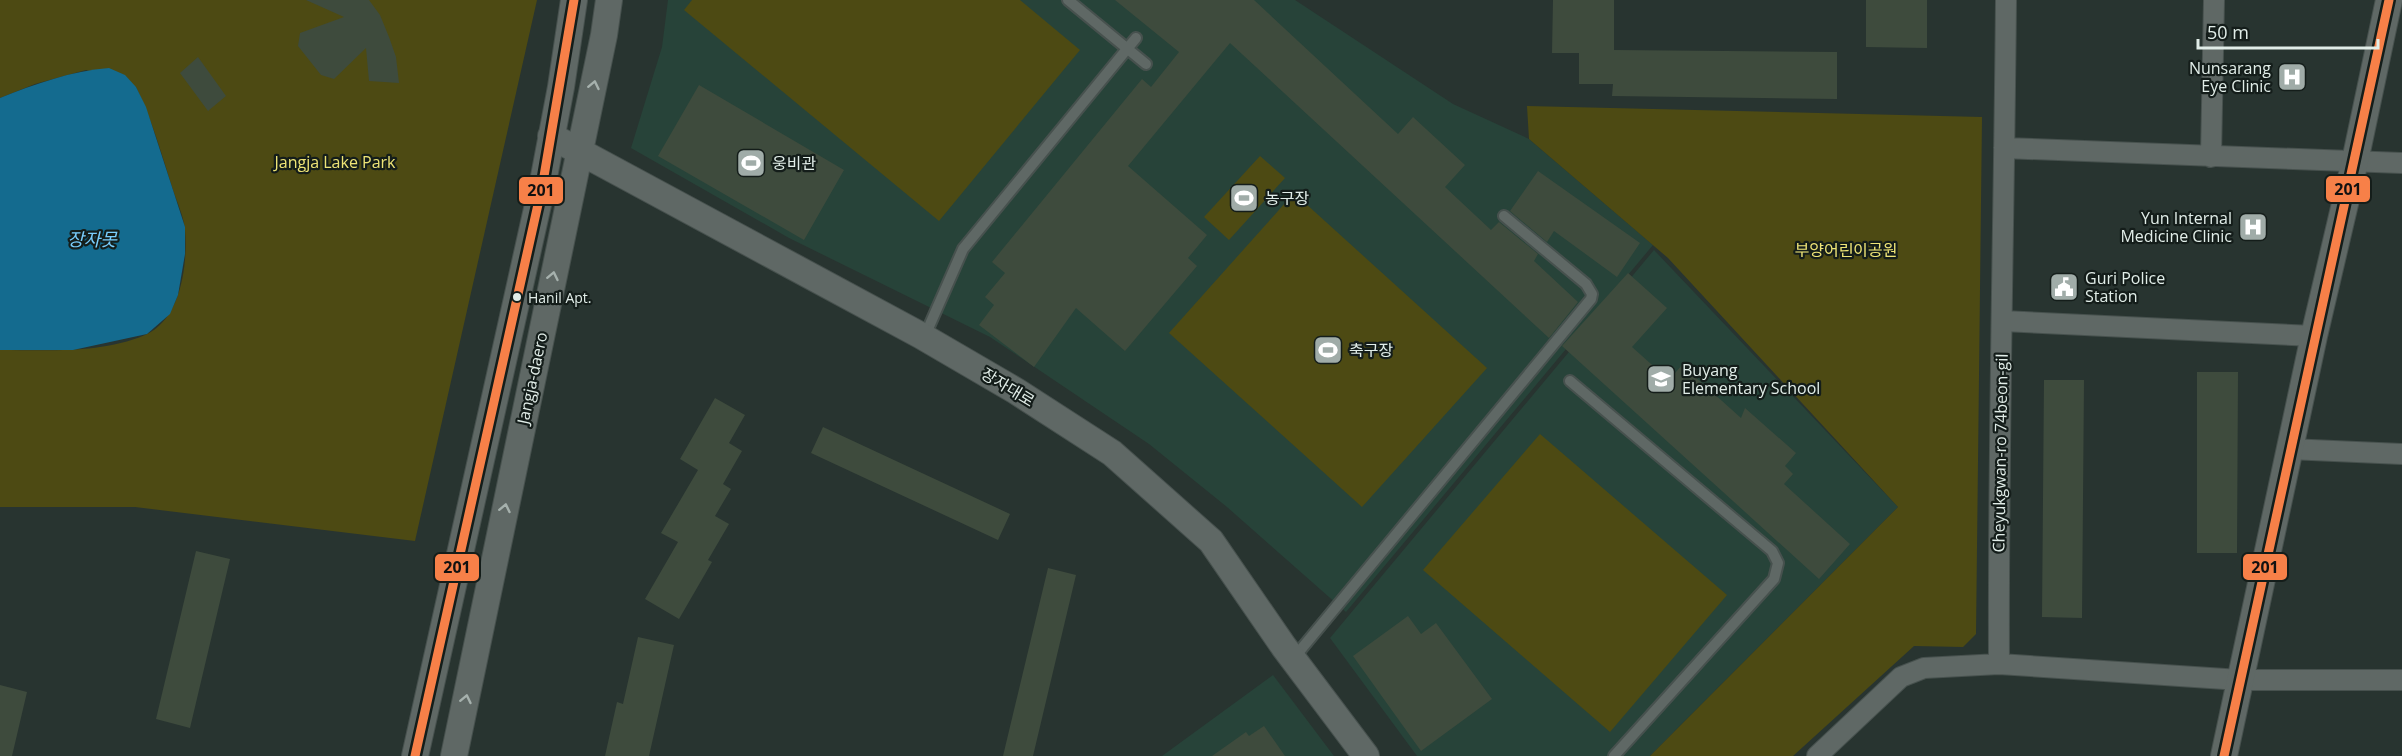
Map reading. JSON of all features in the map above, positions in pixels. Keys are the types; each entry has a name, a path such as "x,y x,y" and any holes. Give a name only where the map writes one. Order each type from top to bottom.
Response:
{"street":[{"name":"Jangja-daero","path":"415,756 551,136 574,0"},
{"name":"Jangja-daero","path":"454,756 604,35 609,0"},
{"name":"Cheyukgwan-ro 74beon-gil","path":"1999,664 1998,448 2003,321 2006,0"},
{"path":"2211,157 2214,0"},
{"path":"2224,756 2289,449 2355,161 2389,0"},
{"name":"장자대로","path":"551,136 924,338 1016,391 1112,453 1204,533 1293,660 1366,756"},
{"path":"2004,148 2402,163"},
{"path":"2003,321 2314,336"},
{"path":"2289,449 2402,454"},
{"path":"1818,756 1901,677 1924,668 1999,664 2240,680 2402,680"}],"lane":[{"path":"1068,0 1146,64"},
{"path":"924,338 952,268 965,245 1136,38"},
{"path":"1293,660 1591,299 1592,294 1586,284 1504,216"},
{"path":"1570,381 1772,551 1778,563 1774,579 1614,756"}],"shaded area":[{"path":"668,0 1295,0 1453,104 1529,139 1653,245 1346,612 1227,507 1149,444 990,337 789,238 631,148 662,47"},
{"name":"Buyang Elementary School","path":"1654,250 1898,507 1650,756 1417,756 1330,638"},
{"path":"1273,675 1334,756 1162,756"}],"green space":[{"name":"Jangja Lake Park","path":"0,0 537,0 415,541 135,507 0,507 0,350 92,348 145,335 157,328 167,317 174,304 180,290 186,244 182,215 152,125 136,87 86,70 35,84 0,98"},
{"path":"692,0 1020,0 1080,50 939,221 684,10"},
{"name":"부양어린이공원","path":"1527,106 1982,117 1976,634 1963,647 1914,646 1793,756 1650,756 1898,507 1668,258 1529,139"},
{"name":"농구장","path":"1260,156 1285,178 1229,240 1204,217"},
{"name":"축구장","path":"1294,193 1487,368 1362,507 1169,333"},
{"path":"1540,434 1727,595 1610,732 1423,570"}],"water":[{"name":"장자못","path":"109,68 125,75 136,87 146,107 185,227 185,254 178,295 170,314 147,334 73,350 0,350 0,98 53,79"}],"building":[{"path":"306,0 369,0 380,15 389,37 396,57 399,83 369,81 366,48 334,79 321,75 298,46 300,33 344,17"},
{"path":"1115,0 1254,0 1398,134 1413,117 1465,165 1445,187 1491,230 1499,222 1538,254 1534,261 1578,302 1549,338 1230,43 1128,166 1207,235 1188,258 1197,266 1125,351 1076,308 1034,367 979,325 994,305 985,297 1005,273 992,262 1142,79 1151,87 1179,52"},
{"path":"1553,0 1614,0 1614,50 1837,52 1837,99 1612,96 1613,84 1579,84 1579,53 1552,53"},
{"path":"1866,0 1927,0 1927,48 1866,47"},
{"path":"198,57 226,96 208,111 180,73"},
{"name":"웅비관","path":"699,85 844,170 804,240 658,156"},
{"path":"1538,171 1640,243 1617,277 1554,231 1547,242 1510,211"},
{"path":"1628,273 1667,308 1632,347 1669,380 1682,365 1741,418 1745,408 1796,453 1785,466 1793,474 1784,484 1850,544 1819,579 1562,346"},
{"path":"2197,372 2238,372 2237,553 2197,553"},
{"path":"2044,380 2084,380 2082,618 2042,617"},
{"path":"715,398 745,415 729,443 742,451 723,484 731,489 715,516 729,524 708,560 712,562 679,619 645,599 678,542 661,533 698,470 680,459"},
{"path":"823,427 1010,514 998,540 811,453"},
{"path":"196,551 230,559 190,728 156,719"},
{"path":"1048,568 1076,575 1033,756 1003,756"},
{"path":"1408,616 1421,634 1436,623 1492,699 1421,751 1353,656"},
{"path":"638,637 674,645 649,756 605,756 617,702 623,704"},
{"path":"0,685 27,692 12,756 0,756"},
{"path":"1264,726 1285,756 1212,756 1246,732 1249,736"}],"transit line":[{"name":"201","path":"415,756 543,182 574,0"},
{"name":"201","path":"2224,756 2389,0"}],"place":[{"name":"Nunsarang Eye Clinic","path":"2292,77"},
{"name":"웅비관","path":"751,163"},
{"name":"농구장","path":"1244,198"},
{"name":"Yun Internal Medicine Clinic","path":"2253,227"},
{"name":"Guri Police Station","path":"2064,287"},
{"name":"Hanil Apt.","path":"517,297"},
{"name":"축구장","path":"1328,350"},
{"name":"Buyang Elementary School","path":"1661,379"}]}
